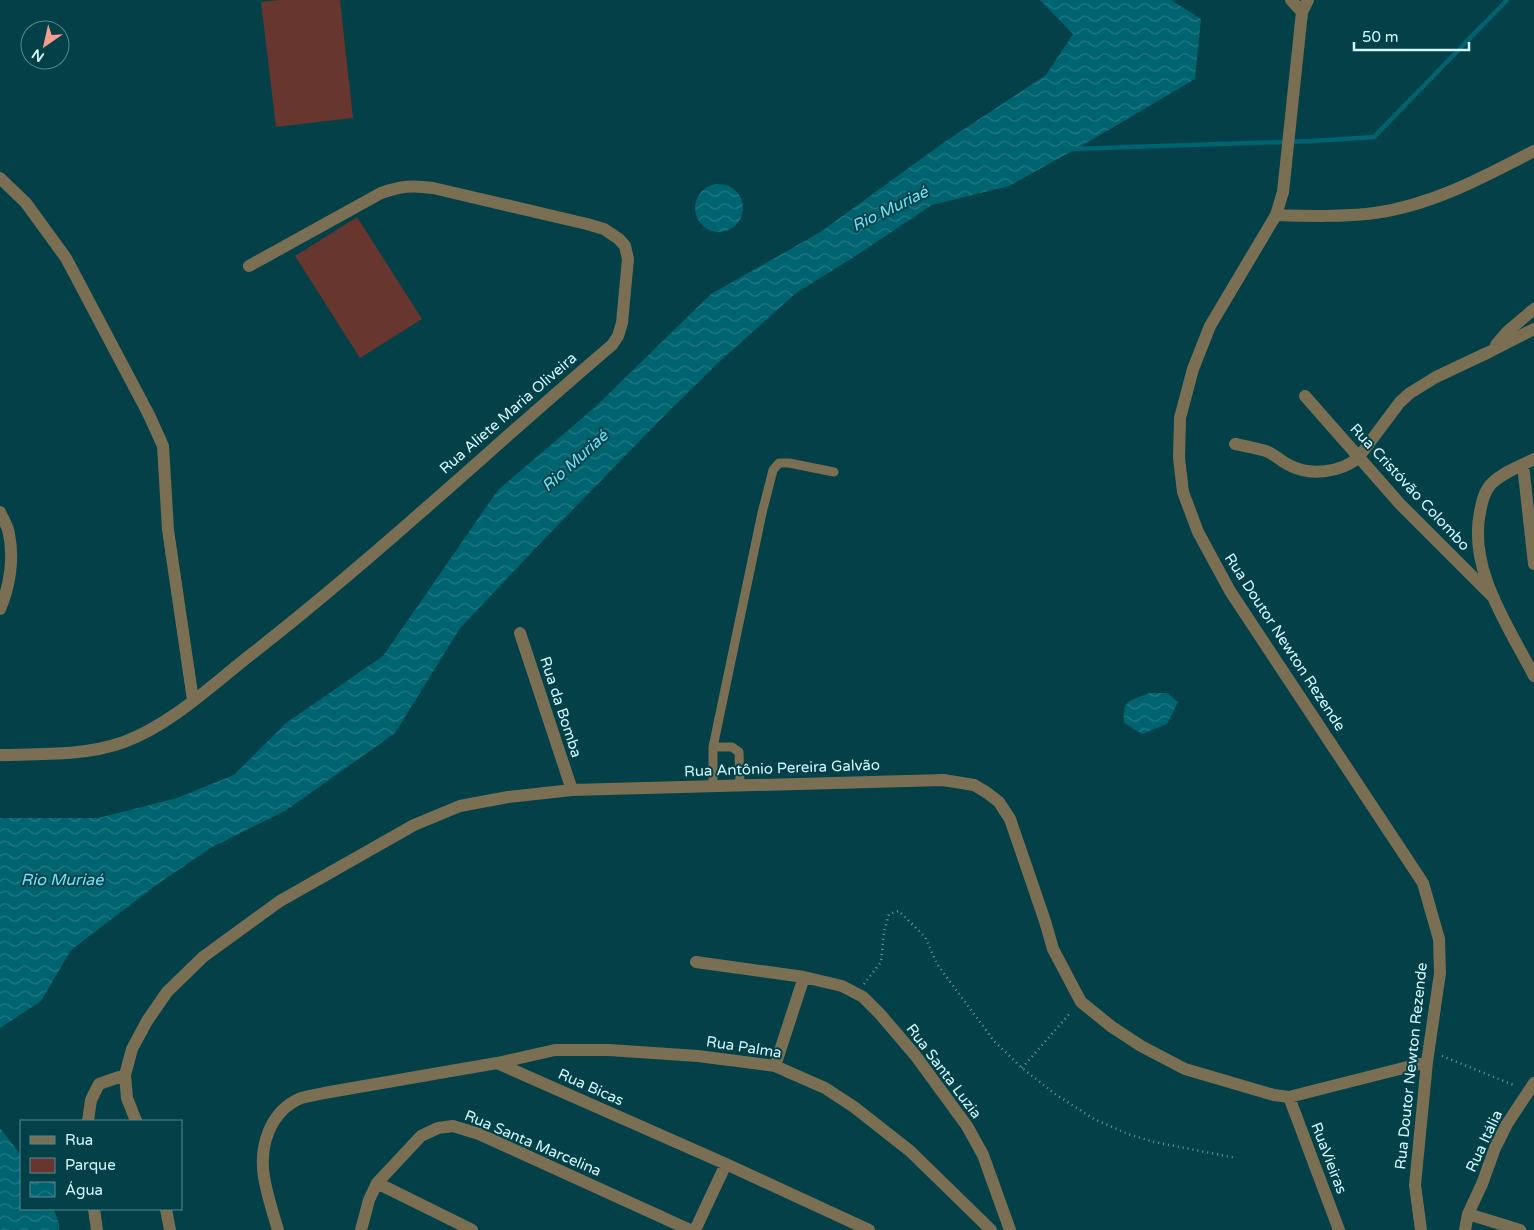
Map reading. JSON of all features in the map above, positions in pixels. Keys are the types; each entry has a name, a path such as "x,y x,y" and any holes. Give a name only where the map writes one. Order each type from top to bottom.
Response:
{"street":[{"path":"1291,0 1302,12 1308,0"},
{"name":"Rua Doutor Newton Rezende","path":"1302,12 1282,192 1276,215 1210,326 1193,369 1180,418 1179,458 1183,492 1198,532 1230,592 1423,883 1439,939 1440,973 1428,1057 1415,1185 1421,1230"},
{"path":"1276,215 1317,216 1375,213 1403,207 1471,184 1534,151"},
{"path":"0,178 26,203 66,258 149,415 163,446 168,530 193,700"},
{"name":"Rua Aliete Maria Oliveira","path":"0,755 66,753 105,748 125,742 158,726 295,620 612,345 618,336 622,323 628,259 625,246 619,239 604,229 433,188 413,186 398,187 381,193 249,266"},
{"path":"1490,352 1508,331 1534,308"},
{"path":"1235,444 1266,451 1289,465 1309,472 1337,468 1351,463 1358,458 1400,402 1410,393 1436,377 1534,329"},
{"name":"Rua Cristóvão Colombo","path":"1304,396 1400,504 1494,598"},
{"path":"1534,564 1528,462 1504,473 1491,485 1483,499 1478,523 1478,540 1482,567 1494,598 1534,676"},
{"path":"0,512 9,533 11,563 7,593 0,609"},
{"name":"Rua da Bomba","path":"520,633 572,790"},
{"name":"Rua Antônio Pereira Galvão","path":"136,1120 127,1098 125,1075 132,1049 147,1021 167,992 203,957 280,901 414,825 460,806 508,796 572,790 943,780 974,785 999,802 1010,819 1053,949 1081,1002 1119,1032 1141,1046 1185,1069 1274,1095 1289,1097 1428,1057"},
{"name":"Rua Santa Luzia","path":"696,962 804,977 842,986 863,997 915,1055 967,1126 983,1155 1010,1230"},
{"path":"775,1066 804,977"},
{"name":"Rua Palma","path":"497,1063 555,1050 610,1050 698,1056 775,1066 825,1088 854,1108 910,1151 991,1230"},
{"path":"278,1230 264,1177 263,1163 266,1137 271,1126 286,1107 301,1098 324,1093 497,1063"},
{"name":"Rua Bicas","path":"497,1063 726,1164 869,1230"},
{"path":"88,1120 91,1100 99,1084 125,1075"},
{"name":"Rua Itália","path":"1468,1214 1482,1184 1495,1148 1507,1124 1531,1087"},
{"name":"RuaVieiras","path":"1289,1097 1339,1230"},
{"name":"Rua Santa Marcelina","path":"361,1230 369,1200 377,1183 420,1136 438,1128 454,1126 479,1134 690,1230"},
{"path":"695,1230 726,1164"},
{"path":"377,1183 472,1230"},
{"path":"94,1210 97,1230"},
{"path":"166,1210 170,1230"},
{"path":"1465,1230 1468,1214 1520,1230"}],"lane":[{"path":"713,786 713,747 760,522 773,470 779,463 789,463 834,472"},
{"path":"713,747 732,747 739,752 740,786"}],"path":[{"path":"857,994 881,962 884,932 889,914 899,911 925,937 937,964 994,1041 1022,1068 1055,1094 1094,1119 1128,1134 1154,1142 1236,1158"},
{"path":"1022,1068 1081,1002"},
{"path":"1428,1057 1531,1087"}],"green space":[{"path":"279,0 340,0 353,118 276,127 261,2"},
{"path":"357,217 422,319 360,358 295,256"}],"water":[{"name":"Rio Muriaé","path":"1040,0 1171,0 1201,19 1195,79 1009,186 932,205 796,293 719,362 661,419 460,628 395,733 285,811 212,847 159,883 71,950 41,1001 0,1028 0,818 98,818 177,798 234,775 286,723 383,656 498,490 594,408 711,294 819,233 943,143 1046,75 1073,34"},
{"path":"714,184 724,184 736,191 743,203 743,213 736,225 724,232 714,232 706,228 699,221 695,213 695,203 699,195 706,188"},
{"path":"1149,693 1167,693 1178,702 1167,724 1142,734 1124,723 1124,709 1128,702"},
{"path":"0,1128 20,1154 20,1210 54,1210 59,1224 59,1230 0,1230"}],"waterway":[{"path":"1071,149 1312,141 1374,137 1507,0"}]}
